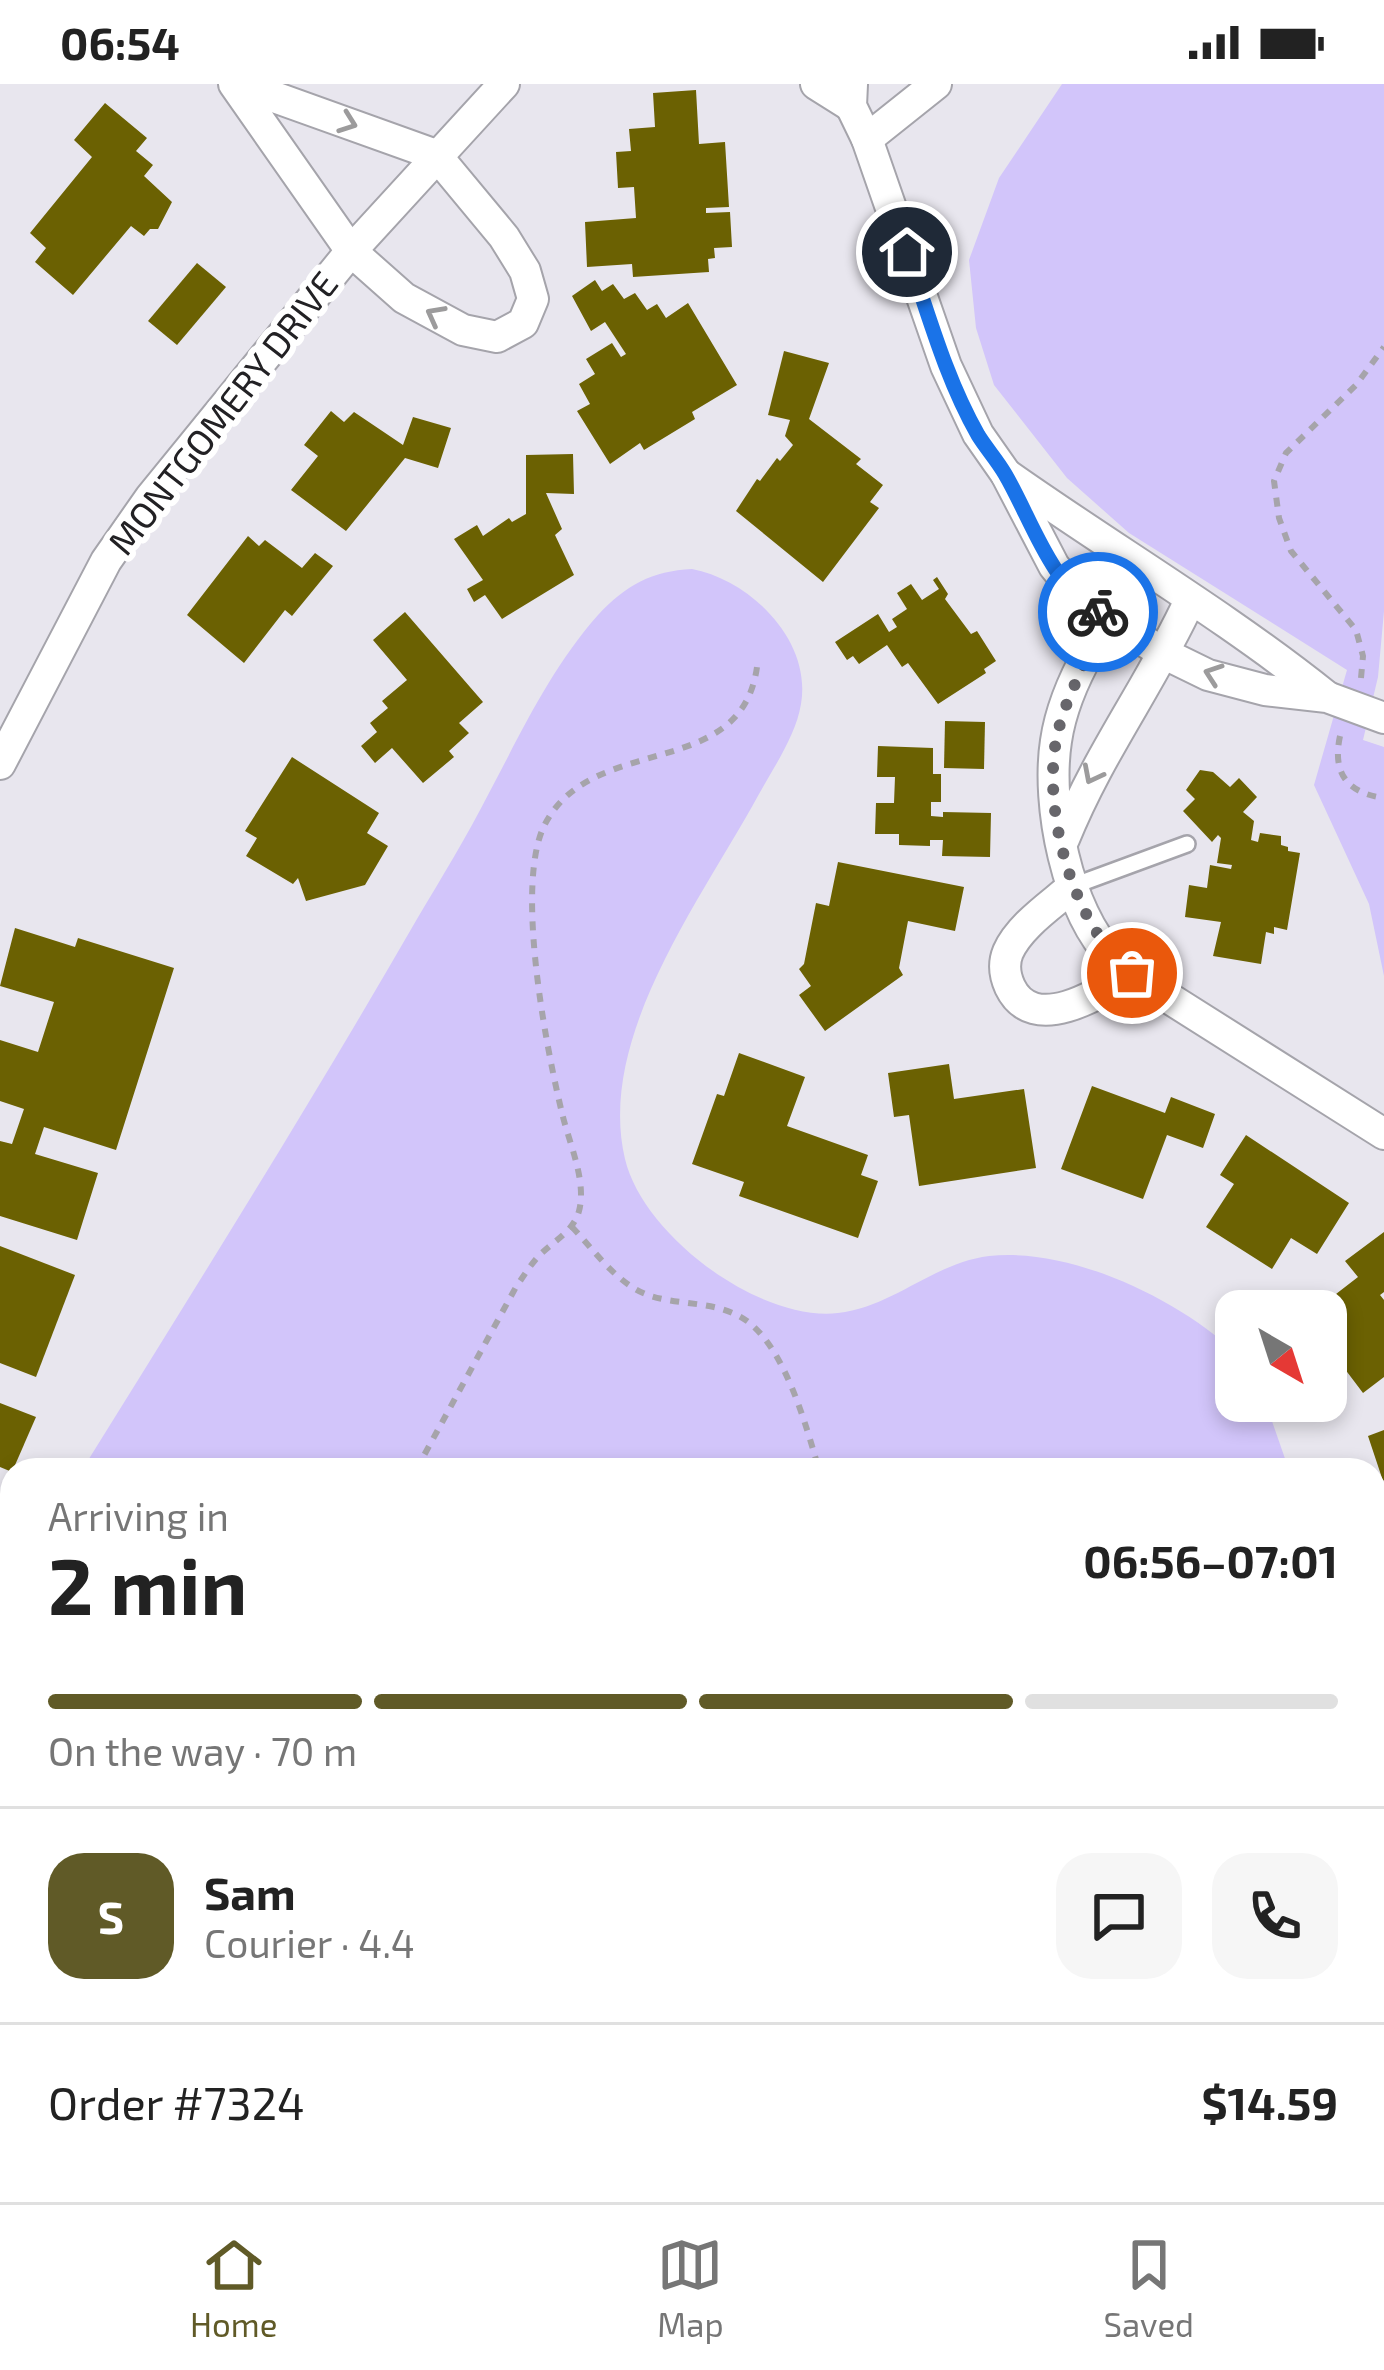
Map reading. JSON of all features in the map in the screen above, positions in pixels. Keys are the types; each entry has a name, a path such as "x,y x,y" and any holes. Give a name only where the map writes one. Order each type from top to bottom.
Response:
{"street":[{"path":"236,84 436,155 504,237 525,271 532,299 523,323 497,337 463,330 404,298 351,251 236,84"},
{"path":"817,84 852,95 946,366 978,434 1006,475 1054,566 1086,604 1208,675 1339,702 1384,718"},
{"path":"867,139 936,84"},
{"name":"MONTGOMERY DRIVE","path":"0,764 106,561 150,498 351,251 498,87"},
{"path":"1006,475 1249,635 1339,702"},
{"path":"1144,569 1108,618 1075,684 1056,738 1054,780 1061,844 1073,886 1093,931 1112,958 1384,1134"},
{"path":"1061,844 1108,744 1166,654 1190,600"},
{"path":"1073,886 1008,951 1004,974 1013,994 1027,1006 1048,1010 1096,997 1132,973"}],"lane":[{"path":"1073,886 1186,844"}],"path":[{"path":"1384,346 1356,386 1286,453 1274,482 1279,518 1292,551 1349,620 1361,646 1361,676 1339,702 1336,756 1340,772 1355,791 1384,798"},
{"path":"423,1458 516,1287 534,1261 572,1227 580,1209 579,1178 553,1075 530,892 543,828 565,796 597,774 688,748 713,736 746,701 757,668"},
{"path":"572,1227 628,1285 649,1296 739,1316 759,1333 794,1394 815,1458"}],"shaded area":[{"path":"1062,84 1384,84 1384,611 1378,677 1363,740 1384,747 1384,976 1369,904 1314,785 1347,670 1129,533 1067,478 994,385 976,328 969,260 999,178"},
{"path":"692,569 735,586 755,600 787,636 802,680 801,704 784,750 660,970 626,1065 620,1112 625,1159 636,1188 655,1216 709,1268 774,1303 807,1312 858,1309 950,1267 989,1256 1054,1260 1122,1281 1215,1336 1215,1422 1272,1422 1285,1458 89,1458 335,1058 566,656 619,595 652,577"}],"building":[{"path":"696,90 699,144 725,142 729,207 706,208 706,213 730,212 732,247 714,248 715,258 708,259 709,272 633,277 632,264 587,267 585,222 636,218 634,187 618,188 616,152 631,151 629,129 655,127 653,93"},
{"path":"105,103 147,138 136,151 153,165 144,176 172,202 158,229 144,236 131,226 73,295 35,262 46,248 30,233 92,157 74,140"},
{"path":"197,263 226,287 177,345 148,321"},
{"path":"595,280 602,291 613,284 624,299 635,293 647,310 657,304 666,318 688,303 737,385 692,412 695,419 644,450 640,443 610,464 577,411 590,404 579,384 595,374 586,359 612,343 621,357 626,354 605,322 591,331 572,296"},
{"path":"784,351 829,363 809,419 861,459 856,464 883,485 870,502 879,508 823,582 736,511 757,479 793,445 785,436 790,420 768,415"},
{"path":"331,411 344,422 354,412 403,445 413,417 451,428 438,468 405,458 346,531 291,490 318,456 304,445"},
{"path":"573,454 574,494 546,493 562,529 555,535 574,575 502,619 485,595 474,602 467,589 483,580 454,539 477,525 483,536 509,518 512,522 526,514 526,455"},
{"path":"248,536 259,546 265,540 302,568 315,553 333,566 292,616 285,610 244,663 187,615"},
{"path":"937,577 948,594 945,599 971,634 977,631 996,661 984,669 986,673 938,704 908,663 902,667 887,645 859,664 853,656 847,660 835,642 878,614 889,632 897,627 892,619 907,609 897,593 911,584 922,600 939,589 933,580"},
{"path":"405,612 483,702 459,723 469,733 449,751 454,757 423,783 392,748 375,763 361,746 377,732 370,723 388,708 382,701 407,680 373,640"},
{"path":"945,721 985,722 984,769 944,768"},
{"path":"878,746 933,748 933,774 941,774 941,802 931,802 931,816 991,813 990,857 942,856 943,840 930,840 930,846 899,845 899,834 875,834 876,803 894,803 895,777 877,777"},
{"path":"292,757 379,813 367,833 388,846 365,885 306,901 298,878 293,884 246,856 257,838 245,831"},
{"path":"1200,770 1213,772 1230,787 1239,778 1257,797 1243,812 1254,821 1251,840 1258,842 1260,833 1281,836 1281,845 1300,853 1287,930 1274,927 1274,934 1266,932 1261,964 1213,956 1221,922 1185,917 1189,885 1207,888 1210,865 1231,869 1232,865 1217,863 1221,838 1218,835 1212,842 1183,811 1195,799 1186,790"},
{"path":"838,862 964,887 955,931 908,921 899,968 903,975 825,1031 799,995 811,986 799,969 816,903 829,906"},
{"path":"15,928 75,947 78,938 174,968 116,1150 44,1127 35,1154 98,1173 77,1240 0,1216 0,1141 12,1144 24,1109 0,1101 0,1040 38,1052 54,1002 0,986"},
{"path":"739,1053 805,1077 787,1126 868,1155 861,1175 878,1181 858,1238 739,1196 744,1182 692,1164 717,1094 724,1096"},
{"path":"949,1064 954,1099 1024,1089 1036,1168 919,1186 909,1115 894,1117 888,1073"},
{"path":"1092,1086 1165,1113 1171,1097 1215,1114 1203,1148 1167,1135 1143,1199 1061,1169"},
{"path":"1246,1135 1349,1203 1317,1254 1291,1238 1272,1269 1206,1227 1234,1184 1220,1175"},
{"path":"1384,1232 1384,1292 1380,1295 1384,1300 1384,1377 1363,1393 1347,1372 1347,1290 1341,1290 1358,1277 1345,1261"},
{"path":"0,1246 75,1275 36,1377 0,1363"},
{"path":"0,1403 36,1417 18,1458 0,1458"},
{"path":"1384,1430 1384,1458 1375,1458 1368,1436"}],"way so far":[{"path":"1098,612 1108,618 1075,684 1056,738 1054,780 1066,869 1093,931 1112,958 1132,973"}],"route":[{"path":"907,252 946,366 978,434 1006,475 1054,566 1098,612"}]}
